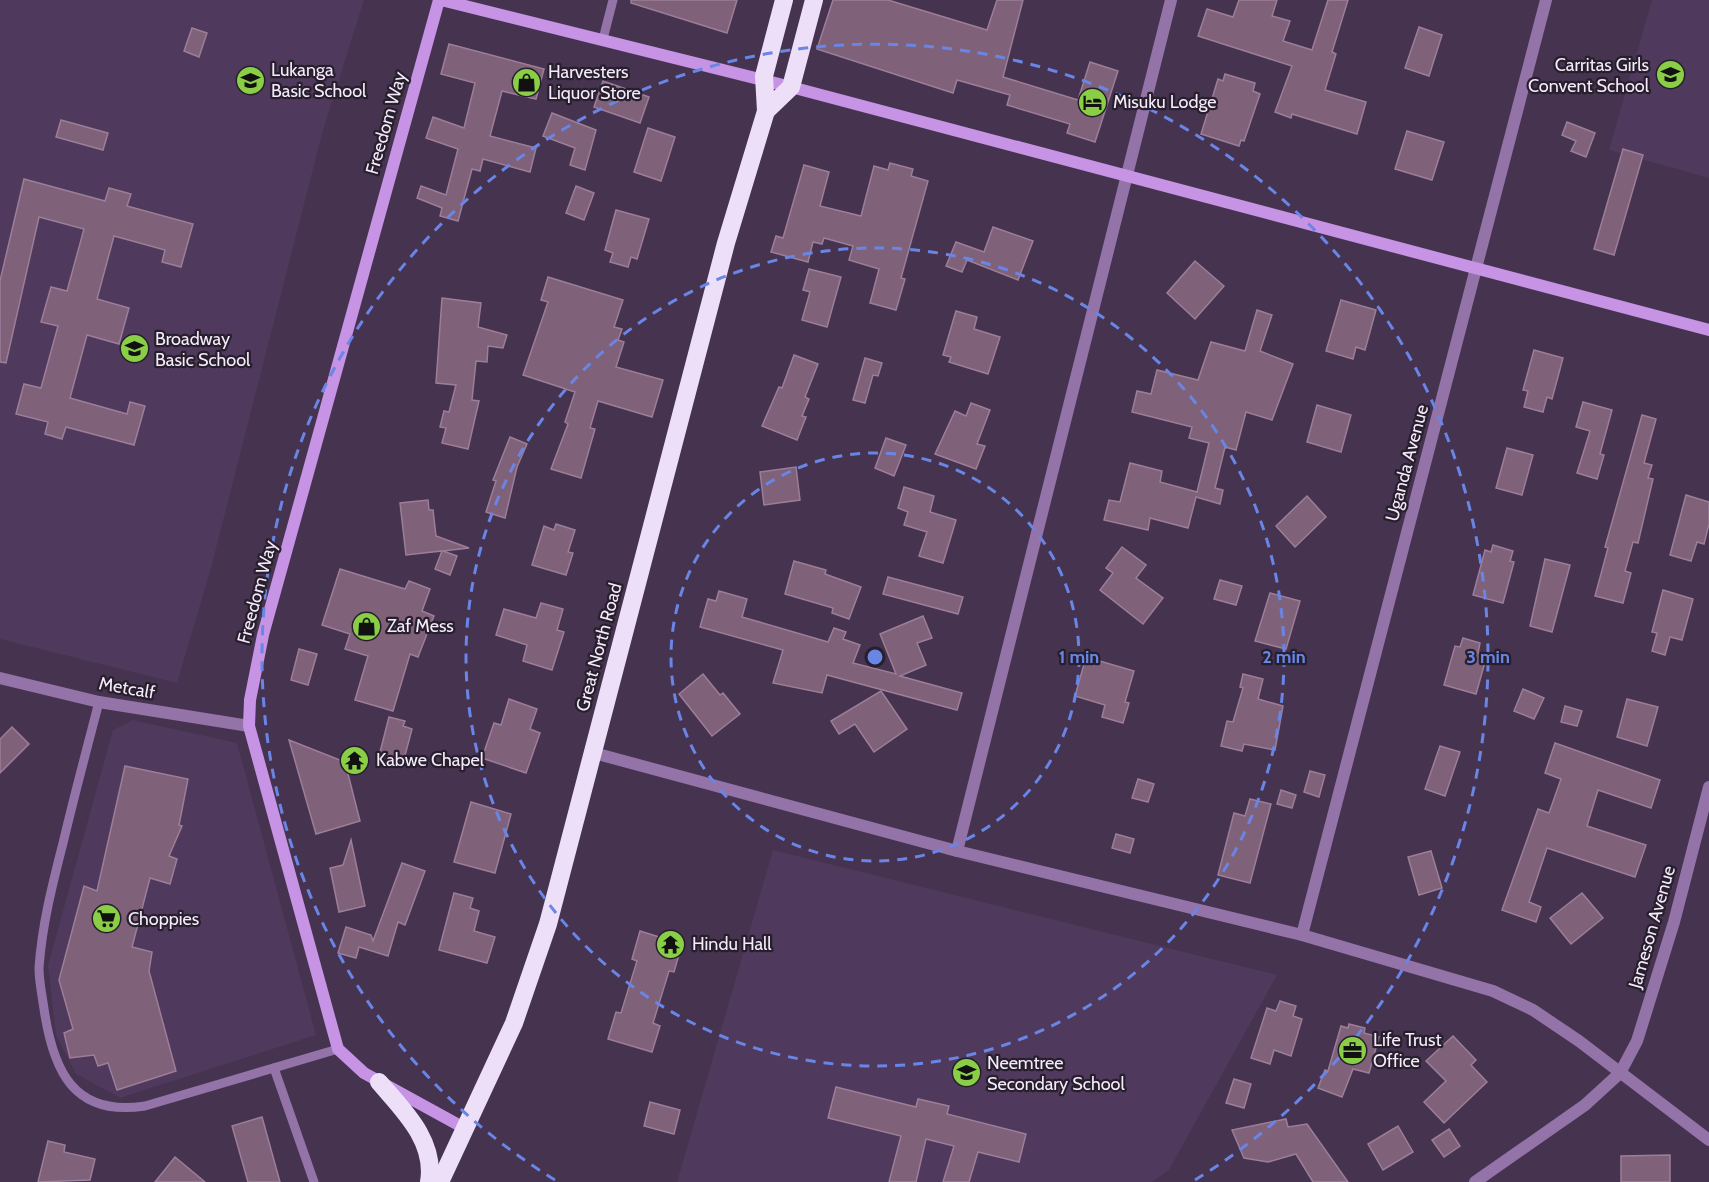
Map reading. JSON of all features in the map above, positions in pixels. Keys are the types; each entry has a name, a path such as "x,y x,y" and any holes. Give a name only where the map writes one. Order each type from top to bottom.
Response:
{"highway":[{"name":"Great North Road","path":"440,1182 466,1129 531,977 594,753 723,254 766,111 763,81 784,0"},
{"path":"791,87 814,0"},
{"name":"Great North Road","path":"766,111 791,87"},
{"path":"379,1082 421,1134 428,1151 431,1171 429,1182"}],"main road":[{"path":"440,0 791,87 1709,330"},
{"name":"Freedom Way","path":"338,1049 249,726 250,700 263,635 440,0"},
{"path":"338,1049 352,1063 379,1082 422,1103 466,1129"}],"street":[{"path":"957,851 1170,0"},
{"name":"Uganda Avenue","path":"1302,935 1546,0"},
{"name":"Metcalf","path":"0,678 99,702 249,726"},
{"path":"594,753 957,851 1302,935 1493,991 1533,1010 1570,1034 1709,1140"},
{"name":"Jameson Avenue","path":"1475,1182 1585,1105 1620,1073 1637,1041 1671,933 1709,787"}],"lane":[{"path":"603,39 613,0"},
{"path":"99,702 45,914 39,971 46,1021 57,1065 75,1091 99,1103 126,1109 145,1106 338,1049"},
{"path":"274,1068 314,1182"}],"shaded area":[{"name":"Broadway Basic School","path":"0,0 364,0 323,130 211,568 177,683 0,639"},
{"name":"Carritas Girls Convent School","path":"1652,0 1709,0 1709,178 1609,150"},
{"path":"133,720 237,743 316,1035 120,1098 76,1074 56,1035 48,965 113,730"},
{"name":"Neemtree Secondary School","path":"773,850 1277,975 1169,1170 1152,1182 677,1182"}],"building":[{"path":"631,0 737,0 727,33 631,3"},
{"path":"833,0 888,0 987,30 997,0 1023,0 1003,77 1078,100 1090,62 1118,71 1095,142 1067,133 1070,124 1007,105 1010,95 957,80 953,93 817,49"},
{"path":"1239,0 1277,0 1272,16 1290,21 1283,41 1312,50 1328,0 1348,0 1332,52 1336,54 1325,90 1366,102 1357,134 1292,114 1291,118 1275,112 1292,66 1198,36 1207,9 1233,17"},
{"path":"1419,27 1442,35 1429,76 1405,68"},
{"path":"192,28 207,33 199,57 184,51"},
{"path":"449,44 544,69 536,99 502,91 490,136 536,148 530,172 483,159 480,171 472,169 458,221 440,216 442,208 417,198 421,186 446,195 458,149 426,138 433,117 464,128 475,83 441,74"},
{"path":"1225,74 1255,83 1253,91 1260,94 1244,141 1241,140 1239,146 1201,134 1218,79 1223,81"},
{"path":"603,81 649,97 640,123 594,107"},
{"path":"552,113 596,130 585,170 570,165 575,148 543,136"},
{"path":"61,120 108,133 103,150 56,137"},
{"path":"1567,122 1595,133 1586,157 1571,151 1576,141 1562,135"},
{"path":"648,128 675,137 661,181 634,172"},
{"path":"1407,131 1444,142 1432,180 1395,169"},
{"path":"1623,149 1643,155 1614,255 1594,249"},
{"path":"890,163 913,169 911,176 928,181 901,278 905,279 896,310 870,303 879,269 849,260 853,246 824,238 822,244 813,242 808,262 771,252 776,236 783,238 804,165 829,172 820,206 861,216 874,166 888,170"},
{"path":"24,179 105,201 109,188 131,194 127,206 193,224 181,267 162,262 165,250 114,236 97,299 129,308 119,344 87,335 70,398 127,414 130,402 145,406 134,445 66,427 62,439 45,434 48,422 16,414 24,384 41,388 58,326 41,322 51,287 67,291 84,229 39,217 6,363 0,362 0,281"},
{"path":"576,186 594,193 584,220 566,213"},
{"path":"616,210 649,219 637,259 631,257 628,267 610,262 613,253 605,250"},
{"path":"993,227 1033,241 1018,280 967,260 962,272 946,266 956,242 984,252"},
{"path":"1195,261 1224,286 1195,319 1167,293"},
{"path":"809,269 841,277 827,327 802,320 810,292 803,290"},
{"path":"548,277 623,300 614,327 622,329 618,340 624,342 616,367 663,380 652,417 598,401 590,428 595,429 581,478 551,469 568,424 565,422 575,392 523,375 548,302 541,300"},
{"path":"442,298 481,303 478,327 507,335 503,348 488,346 487,362 476,361 472,400 479,401 468,449 442,443 446,428 440,427 444,411 449,412 456,385 436,383"},
{"path":"1341,300 1376,310 1365,350 1356,347 1353,359 1326,351"},
{"path":"1257,310 1272,315 1260,351 1293,364 1272,420 1246,412 1236,450 1225,447 1215,488 1223,490 1220,504 1196,497 1188,528 1150,518 1148,530 1104,520 1109,500 1120,502 1130,463 1162,471 1160,482 1197,492 1209,443 1189,438 1192,427 1132,412 1137,391 1151,394 1157,370 1198,380 1211,342 1245,351"},
{"path":"956,311 977,317 974,329 1000,337 988,374 949,362 951,357 943,355"},
{"path":"1534,350 1563,358 1552,399 1547,397 1543,412 1524,407 1528,391 1523,390"},
{"path":"794,355 818,364 805,397 809,399 802,416 806,417 797,440 762,426 779,387 782,388"},
{"path":"865,358 882,363 878,376 873,375 865,403 853,400"},
{"path":"1583,402 1612,410 1600,454 1604,455 1597,479 1577,473 1590,431 1576,427"},
{"path":"971,403 990,410 977,444 985,446 976,469 935,454 955,411 966,416"},
{"path":"1317,405 1351,415 1341,452 1307,442"},
{"path":"1642,415 1656,419 1644,463 1652,465 1648,478 1653,479 1638,543 1633,542 1625,571 1631,573 1623,603 1595,596 1608,548 1605,547"},
{"path":"510,437 527,444 517,467 505,518 486,512 496,481 493,480"},
{"path":"886,438 906,445 894,476 875,468"},
{"path":"1507,448 1533,455 1522,495 1496,488"},
{"path":"796,467 800,500 764,505 760,472"},
{"path":"904,487 934,496 930,512 956,520 943,563 919,556 927,532 904,525 908,512 898,508"},
{"path":"1686,495 1709,502 1709,524 1704,544 1697,542 1691,561 1670,555"},
{"path":"1307,496 1326,517 1295,547 1276,526"},
{"path":"428,500 429,510 433,510 436,536 469,548 443,551 457,556 450,575 435,569 442,551 406,555 400,503"},
{"path":"556,524 575,530 568,552 573,553 566,575 532,565 544,526 554,530"},
{"path":"1493,545 1513,551 1510,561 1514,562 1503,603 1473,595 1485,550 1491,552"},
{"path":"1122,547 1146,565 1136,578 1163,598 1143,624 1100,590 1113,573 1106,568"},
{"path":"1545,559 1570,565 1552,632 1530,626"},
{"path":"794,561 826,570 825,574 861,587 849,619 832,613 833,608 785,594"},
{"path":"340,569 405,589 409,581 430,589 422,611 434,616 418,657 410,654 393,711 355,700 368,656 345,649 350,634 322,625"},
{"path":"888,577 963,597 958,614 883,594"},
{"path":"1220,580 1242,586 1236,605 1214,599"},
{"path":"1663,590 1693,599 1682,640 1670,637 1665,655 1652,651 1657,633 1652,632"},
{"path":"719,591 747,599 742,617 828,642 834,628 846,632 843,639 860,645 853,663 896,674 880,634 923,616 932,638 917,643 926,665 900,676 962,693 957,710 827,675 822,693 773,683 783,650 700,627 708,599 716,601"},
{"path":"1270,593 1300,601 1286,649 1255,641"},
{"path":"541,603 563,609 557,630 564,632 552,670 523,661 527,645 496,635 504,609 536,618"},
{"path":"1463,638 1480,643 1478,653 1487,655 1476,694 1444,685 1455,646 1460,647"},
{"path":"299,649 317,654 308,685 291,680"},
{"path":"1086,657 1134,671 1125,702 1129,703 1123,723 1102,717 1105,705 1075,696"},
{"path":"703,674 740,714 712,736 679,694"},
{"path":"1243,674 1263,679 1258,699 1283,706 1275,750 1244,744 1242,751 1221,746 1227,721 1233,722 1243,688 1240,687"},
{"path":"1523,689 1544,698 1534,719 1514,711"},
{"path":"881,691 907,729 874,752 855,724 839,734 831,721"},
{"path":"509,699 537,709 530,729 540,733 526,773 482,758 494,723 501,725"},
{"path":"1627,699 1658,707 1647,746 1617,737"},
{"path":"1565,706 1582,711 1577,726 1561,722"},
{"path":"389,717 405,721 403,726 412,729 403,763 379,756"},
{"path":"12,727 29,744 0,773 0,739"},
{"path":"289,740 345,762 360,821 316,834"},
{"path":"1555,743 1660,780 1651,808 1598,790 1587,826 1646,845 1635,877 1547,848 1529,902 1541,907 1536,922 1502,910 1538,809 1549,813 1561,779 1545,773"},
{"path":"1440,746 1460,752 1445,796 1425,789"},
{"name":"Choppies","path":"125,766 188,779 179,825 182,826 169,856 177,859 170,884 150,878 132,947 152,952 149,971 176,1071 117,1090 108,1063 98,1066 94,1055 70,1058 64,1033 73,1029 59,980 84,886 97,891"},
{"path":"1310,771 1325,775 1319,797 1304,792"},
{"path":"1138,779 1154,784 1148,802 1132,798"},
{"path":"1281,790 1296,795 1292,808 1277,804"},
{"path":"1250,799 1271,804 1250,883 1218,875 1234,813 1245,816"},
{"path":"471,802 511,814 495,873 454,862"},
{"path":"1116,834 1134,839 1130,853 1112,848"},
{"path":"351,840 365,906 339,912 330,868 343,865"},
{"path":"1431,851 1442,888 1419,895 1408,857"},
{"path":"402,863 425,871 405,925 398,922 388,956 359,947 356,958 338,953 346,927 371,935 373,941"},
{"path":"454,893 473,898 470,908 479,911 474,931 495,937 487,963 439,950"},
{"path":"1582,893 1603,918 1571,944 1550,918"},
{"name":"Hindu Hall","path":"640,931 682,944 674,972 669,971 653,1023 660,1026 652,1052 608,1039 616,1012 621,1013 637,961 632,959"},
{"path":"1280,1001 1296,1006 1293,1016 1302,1019 1291,1056 1274,1050 1270,1064 1251,1058 1267,1008 1276,1011"},
{"path":"1349,1024 1365,1028 1364,1033 1379,1037 1369,1073 1353,1069 1342,1097 1318,1088 1325,1070 1328,1071 1341,1026 1348,1028"},
{"path":"1453,1036 1476,1060 1471,1065 1487,1082 1444,1123 1424,1102 1446,1081 1426,1061"},
{"path":"1234,1079 1251,1084 1244,1108 1226,1103"},
{"path":"836,1087 916,1107 918,1099 949,1106 947,1114 1026,1134 1019,1162 978,1152 969,1182 943,1182 954,1146 926,1139 916,1182 889,1182 901,1136 828,1118"},
{"path":"650,1102 680,1110 674,1134 644,1126"},
{"path":"262,1117 280,1182 248,1182 232,1126"},
{"path":"1286,1119 1288,1127 1307,1124 1348,1182 1313,1182 1296,1154 1268,1162 1244,1158 1232,1130"},
{"path":"1398,1126 1413,1152 1383,1170 1368,1144"},
{"path":"1449,1129 1460,1146 1444,1157 1432,1140"},
{"path":"48,1141 65,1145 64,1152 95,1159 90,1180 38,1182"},
{"path":"1670,1155 1670,1182 1621,1182 1621,1156"},
{"path":"175,1157 205,1182 155,1182"}],"place":[{"name":"Carritas Girls Convent School","path":"1670,75"},
{"name":"Lukanga Basic School","path":"250,80"},
{"name":"Harvesters Liquor Store","path":"527,82"},
{"name":"Misuku Lodge","path":"1092,102"},
{"name":"Broadway Basic School","path":"134,349"},
{"name":"Zaf Mess","path":"366,626"},
{"name":"Kabwe Chapel","path":"355,760"},
{"name":"Choppies","path":"107,919"},
{"name":"Hindu Hall","path":"671,944"},
{"name":"Life Trust Office","path":"1352,1050"},
{"name":"Neemtree Secondary School","path":"966,1073"}]}
